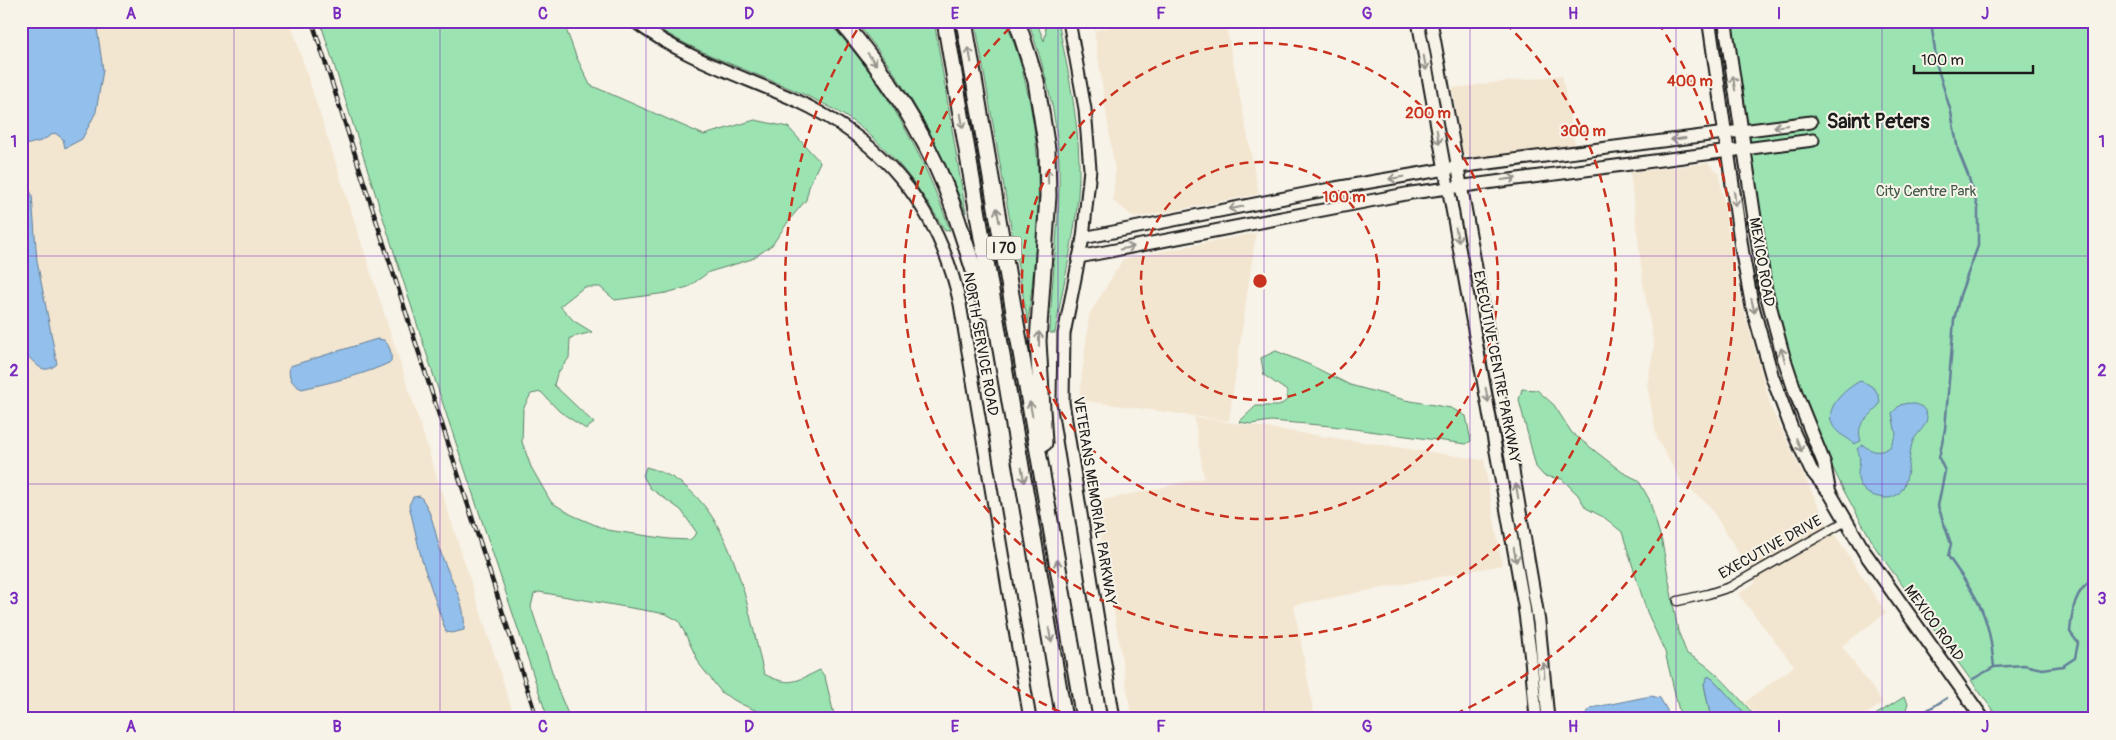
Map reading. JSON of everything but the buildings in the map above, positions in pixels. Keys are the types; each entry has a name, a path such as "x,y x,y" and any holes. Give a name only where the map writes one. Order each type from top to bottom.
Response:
{"highway":[{"path":"841,21 888,82 932,158 957,219 1002,358"},
{"name":"I 70","path":"945,21 1064,719"},
{"name":"I 70","path":"964,21 1084,719"},
{"path":"1017,21 1036,81 1047,149 1048,196 1038,341 1044,428 1043,474"}],"main road":[{"name":"MEXICO ROAD","path":"1709,21 1742,251 1761,338 1775,384 1803,456 1810,470 1830,494 1865,553 1983,719"},
{"name":"MEXICO ROAD","path":"1725,21 1760,261 1772,316 1796,394 1824,463 1830,494"}],"street":[{"name":"NORTH SERVICE ROAD","path":"634,21 661,39 686,52 830,118 854,134 892,167 928,216 947,254 960,304 1030,719"},
{"name":"VETERANS MEMORIAL PARKWAY","path":"1069,21 1089,138 1090,169 1083,238 1064,334 1063,402 1114,719"},
{"name":"EXECUTIVE CENTRE PARKWAY","path":"1418,21 1524,606 1536,719"},
{"name":"EXECUTIVE CENTRE PARKWAY","path":"1430,21 1539,622 1548,719"},
{"path":"1083,238 1335,188 1458,167 1811,122"},
{"path":"1079,257 1356,203 1461,185 1813,140"},
{"name":"EXECUTIVE DRIVE","path":"1678,601 1730,587 1846,521"}],"shaded area":[{"path":"21,21 290,21 515,719 21,719"},
{"path":"1141,21 1225,21 1259,194 1135,218 1113,201 1115,173 1094,30"},
{"path":"1562,75 1575,145 1474,158 1463,153 1452,88"},
{"path":"1708,163 1719,173 1738,289 1772,410 1826,521 1886,613 1842,646 1883,703 1859,719 1760,719 1745,702 1794,666 1738,594 1756,582 1709,505 1682,483 1657,439 1647,385 1654,346 1643,282 1630,172"},
{"path":"1256,233 1229,421 1079,400 1089,315 1123,259"},
{"path":"1194,417 1484,460 1502,565 1294,605 1315,719 1132,719 1095,502 1204,478"}],"green space":[{"path":"320,21 563,21 576,56 590,85 704,135 755,120 788,127 820,162 810,183 806,200 772,245 752,259 709,272 688,287 666,293 615,300 600,287 584,287 560,306 574,321 592,332 570,338 569,358 557,374 554,385 594,423 586,429 559,411 541,392 531,394 523,409 522,442 531,467 551,502 572,515 607,530 669,539 690,540 697,533 681,510 650,488 643,476 646,467 675,479 698,498 716,523 730,552 750,615 764,674 787,682 804,678 820,670 825,677 835,719 776,719 741,704 722,693 700,665 679,621 666,614 539,592 534,594 531,607 558,690 570,719 548,719 436,383"},
{"path":"647,21 827,21 866,68 900,119 927,173 950,230 945,231 921,192 907,174 859,126 820,102 688,45"},
{"path":"855,21 934,21 966,213 944,161 919,112 890,66"},
{"path":"975,21 1006,21 1019,58 1032,115 1037,154 1038,211 1028,324"},
{"path":"1028,21 1036,21 1044,41 1046,32 1044,21 1058,21 1073,98 1078,137 1079,176 1076,216 1055,333 1050,333 1059,205 1058,144 1049,90"},
{"name":"City Centre Park","path":"1731,21 2095,21 2095,719 1999,719 1877,550 1844,491 1822,445 1790,361 1769,285"},
{"path":"1276,351 1350,385 1405,400 1451,408 1466,416 1471,441 1466,444 1332,426 1271,421 1251,424 1239,422 1256,406 1279,406 1287,400 1287,391 1264,375 1261,358"},
{"path":"1522,389 1537,390 1554,405 1572,433 1622,472 1638,480 1649,499 1662,542 1678,631 1687,654 1716,674 1758,719 1750,719 1713,679 1708,677 1704,684 1711,719 1681,719 1665,652 1647,612 1622,532 1605,518 1586,508 1578,495 1562,479 1544,476 1536,467 1519,400"},
{"path":"1904,697 1908,703 1905,713 1909,719 1869,719"}],"water":[{"path":"21,21 96,21 103,70 96,112 82,139 65,148 63,139 55,133 41,141 21,146"},
{"path":"21,182 27,184 32,195 37,261 57,364 46,369 41,368 21,353"},
{"path":"377,339 384,340 391,353 391,362 381,367 302,389 291,380 290,366"},
{"path":"1860,381 1874,388 1880,402 1877,408 1862,423 1860,428 1861,441 1854,444 1836,430 1830,415 1832,408 1841,395"},
{"path":"1908,403 1922,407 1927,415 1927,419 1924,427 1913,441 1904,485 1894,497 1885,498 1873,495 1865,491 1860,484 1858,473 1860,459 1857,449 1863,445 1873,451 1890,447 1896,434 1892,413 1900,405"},
{"path":"420,496 431,516 441,553 460,600 463,610 464,630 452,633 446,632 422,561 409,505 413,497"},
{"path":"1708,676 1750,719 1711,719 1704,684"},
{"path":"1651,696 1660,698 1667,710 1669,719 1581,719 1591,708"}],"waterway":[{"path":"1931,21 1937,66 1951,112 1958,150 1978,209 1978,246 1960,295 1954,320 1945,429 1939,458 1945,471 1938,506 1951,544 1948,556 1972,590 1985,619 1994,667"},
{"path":"1973,679 1994,667 2024,665 2042,669 2063,666 2075,658 2078,643 2070,632 2075,601 2088,583 2095,579"},
{"path":"1913,719 1947,698"}],"railway":[{"path":"312,21 537,719"}],"district":[{"name":"Saint Peters","path":"1878,121"}]}
